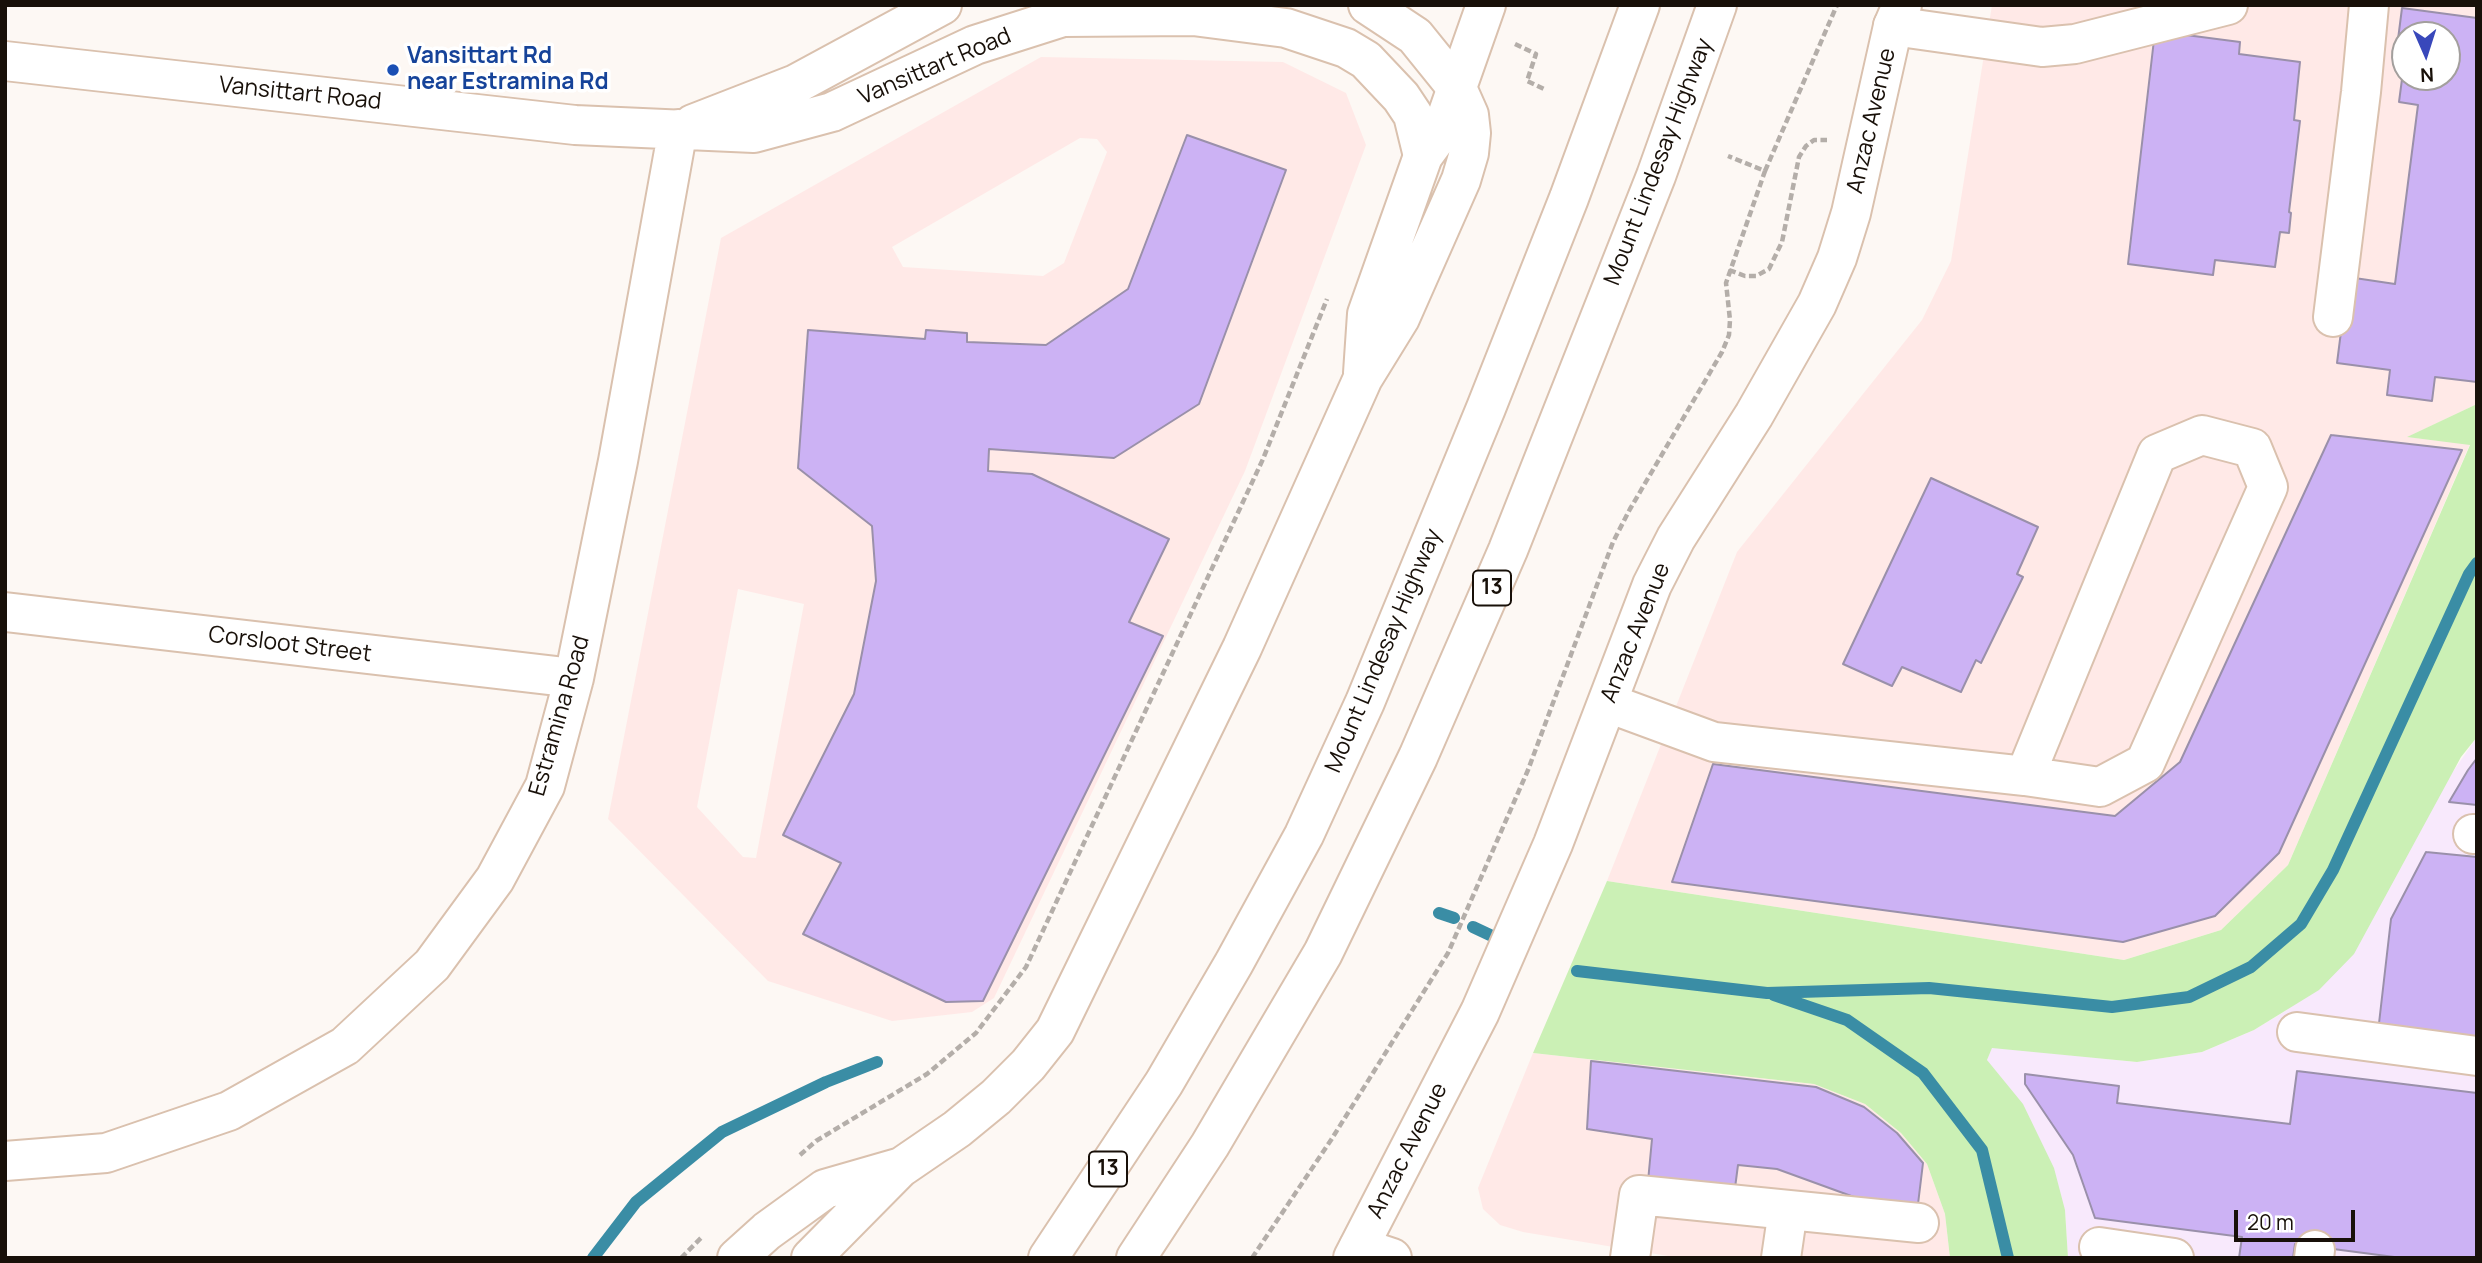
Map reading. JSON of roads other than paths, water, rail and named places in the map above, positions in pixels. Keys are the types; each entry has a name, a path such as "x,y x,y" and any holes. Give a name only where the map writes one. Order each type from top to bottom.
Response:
{"main road":[{"name":"Vansittart Road","path":"678,129 796,84 942,5"},
{"path":"811,1258 900,1168 957,1129 996,1097 1028,1065 1055,1031 1242,648 1363,378 1400,318 1461,180 1469,153 1471,133 1469,115 1457,88 1415,36 1368,5"},
{"path":"1363,378 1367,314 1423,156 1442,130 1486,5"},
{"name":"Mount Lindesay Highway","path":"1048,1258 1164,1083 1304,835 1365,702 1486,408 1569,198 1640,5"},
{"name":"Mount Lindesay Highway","path":"1136,1258 1210,1146 1323,953 1418,757 1514,537 1656,176 1717,5"},
{"path":"1898,15 2042,47 2075,44 2228,5"},
{"path":"2333,317 2369,5"},
{"name":"Vansittart Road","path":"5,61 575,125 754,133 832,112 975,45 1022,17 1062,11 1193,16 1286,28 1346,48 1366,60 1401,97 1413,115 1423,156"},
{"name":"Anzac Avenue","path":"1368,1254 1480,1012 1553,844 1652,585 1676,538 1761,403 1816,304 1844,235 1898,15"},
{"name":"Estramina Road","path":"5,1161 106,1153 229,1111 345,1046 432,965 495,879 545,786 574,678 618,461 678,129"},
{"path":"1608,703 1714,742 2025,776 2099,787 2145,763 2267,487 2252,448 2202,435 2157,454 2025,776"},
{"name":"Corsloot Street","path":"5,612 574,678"},
{"path":"2297,1032 2477,1056"},
{"path":"737,1258 767,1231 825,1189 900,1168"},
{"path":"1630,1258 1639,1195 1919,1223"},
{"path":"1781,1258 1788,1210"},
{"path":"2099,1247 2174,1258"}],"waterway":[{"path":"1577,971 1767,993 1929,988 2112,1007 2189,997 2251,967 2301,924 2333,870 2469,574 2477,563"},
{"path":"1439,913 1454,918"},
{"path":"1473,927 1490,935"},
{"path":"1774,995 1847,1020 1923,1073 1982,1150 2008,1258"},
{"path":"593,1258 636,1202 722,1132 826,1082 877,1062"}],"place":[{"name":"Vansittart Rd near Estramina Rd","path":"393,70"}]}
